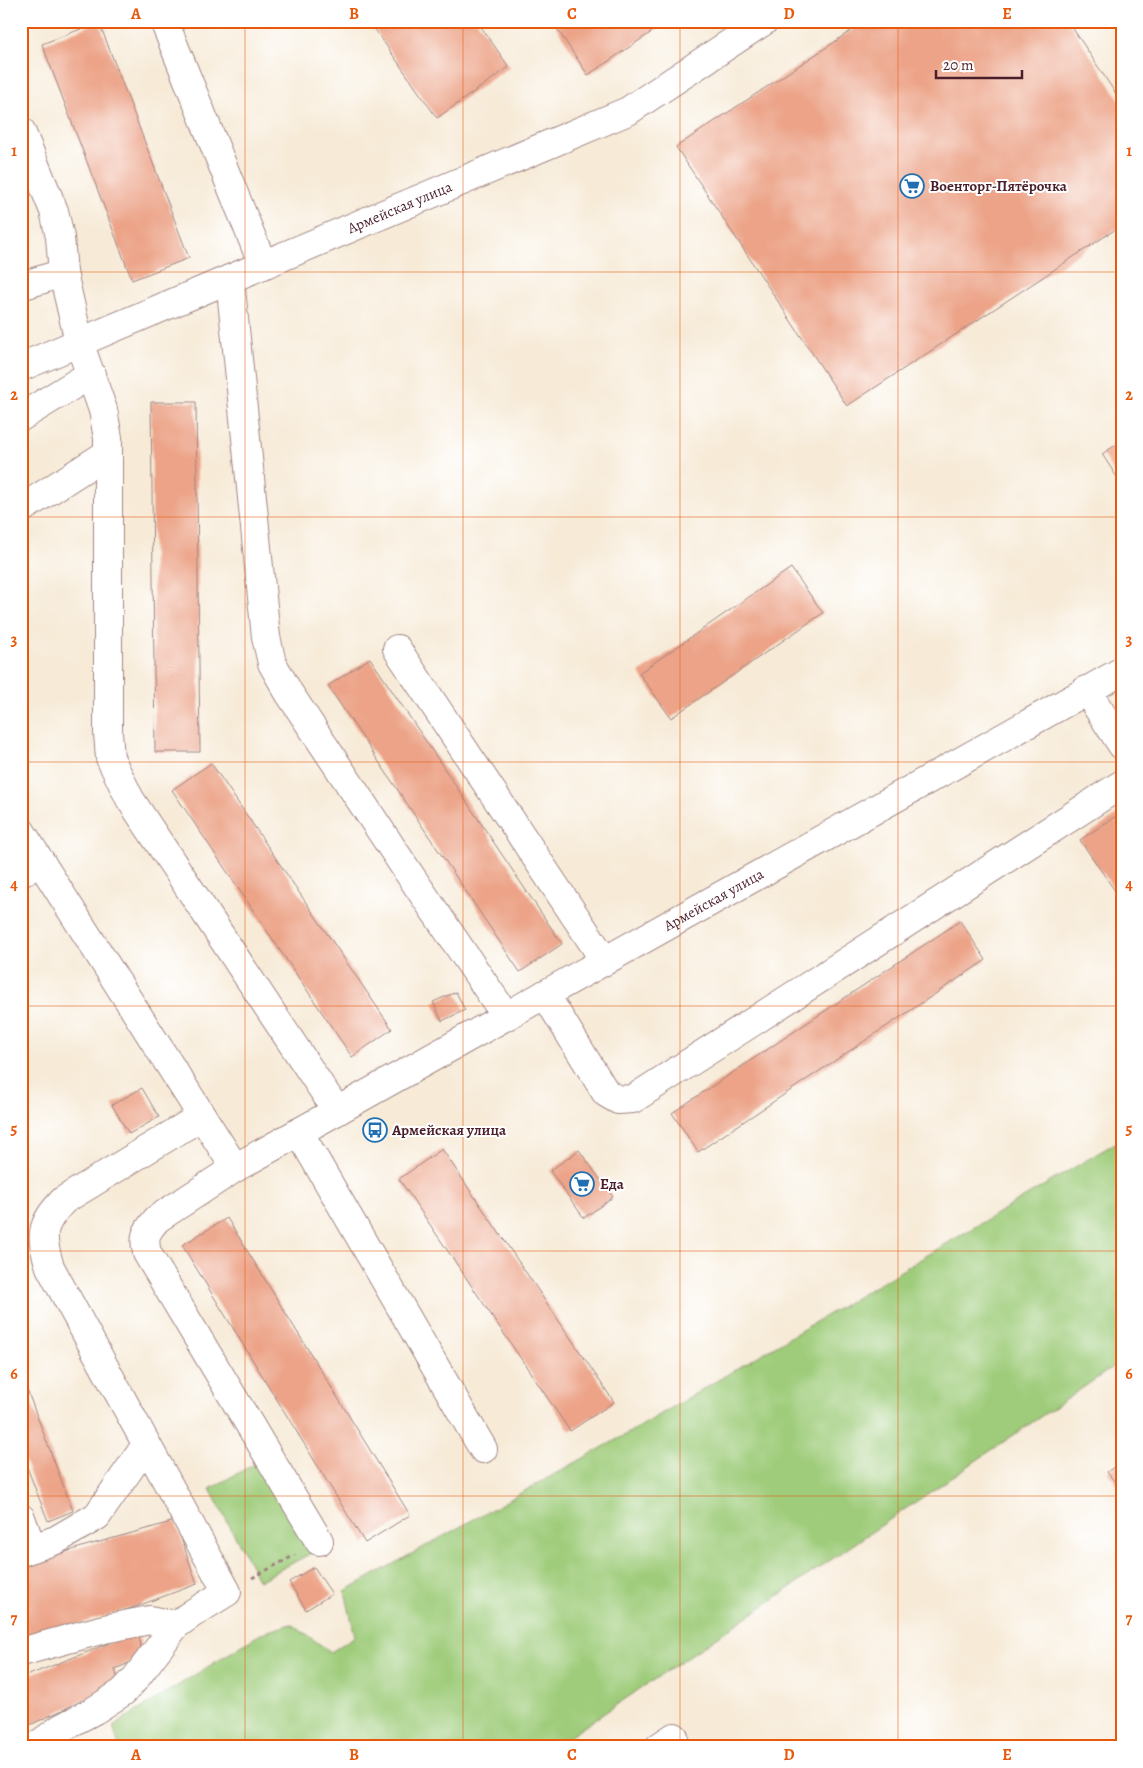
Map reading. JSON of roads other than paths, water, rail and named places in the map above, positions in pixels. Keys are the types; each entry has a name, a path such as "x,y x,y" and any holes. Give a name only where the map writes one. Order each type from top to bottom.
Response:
{"street":[{"path":"164,21 264,265"},
{"name":"Армейская улица","path":"21,367 628,111 764,21"},
{"path":"21,131 54,211 60,237 63,274 80,342 103,410 108,438 108,733 110,758 130,799 337,1111"},
{"path":"21,286 63,274"},
{"path":"230,279 266,637 272,663 310,726 506,1016"},
{"path":"21,416 90,374"},
{"path":"21,509 108,453"},
{"path":"397,649 605,961"},
{"name":"Армейская улица","path":"319,1541 147,1253 144,1242 147,1231 157,1219 235,1168 298,1132 1122,670"},
{"path":"1086,690 1122,745"},
{"path":"545,994 606,1093 618,1100 633,1099 1122,784"},
{"path":"21,831 31,867 202,1116 235,1168"},
{"path":"35,1747 61,1728 95,1710 123,1692 135,1680 176,1625 227,1592 50,1266 44,1246 44,1227 53,1212 64,1200 202,1116"},
{"path":"298,1132 483,1450"},
{"path":"21,1518 27,1550 56,1540 98,1516 146,1445"},
{"path":"21,1652 104,1629 150,1620 176,1625"}],"place":[{"name":"Военторг-Пятёрочка","path":"912,186"},
{"name":"Армейская улица","path":"375,1130"},
{"name":"Еда","path":"582,1184"}]}
